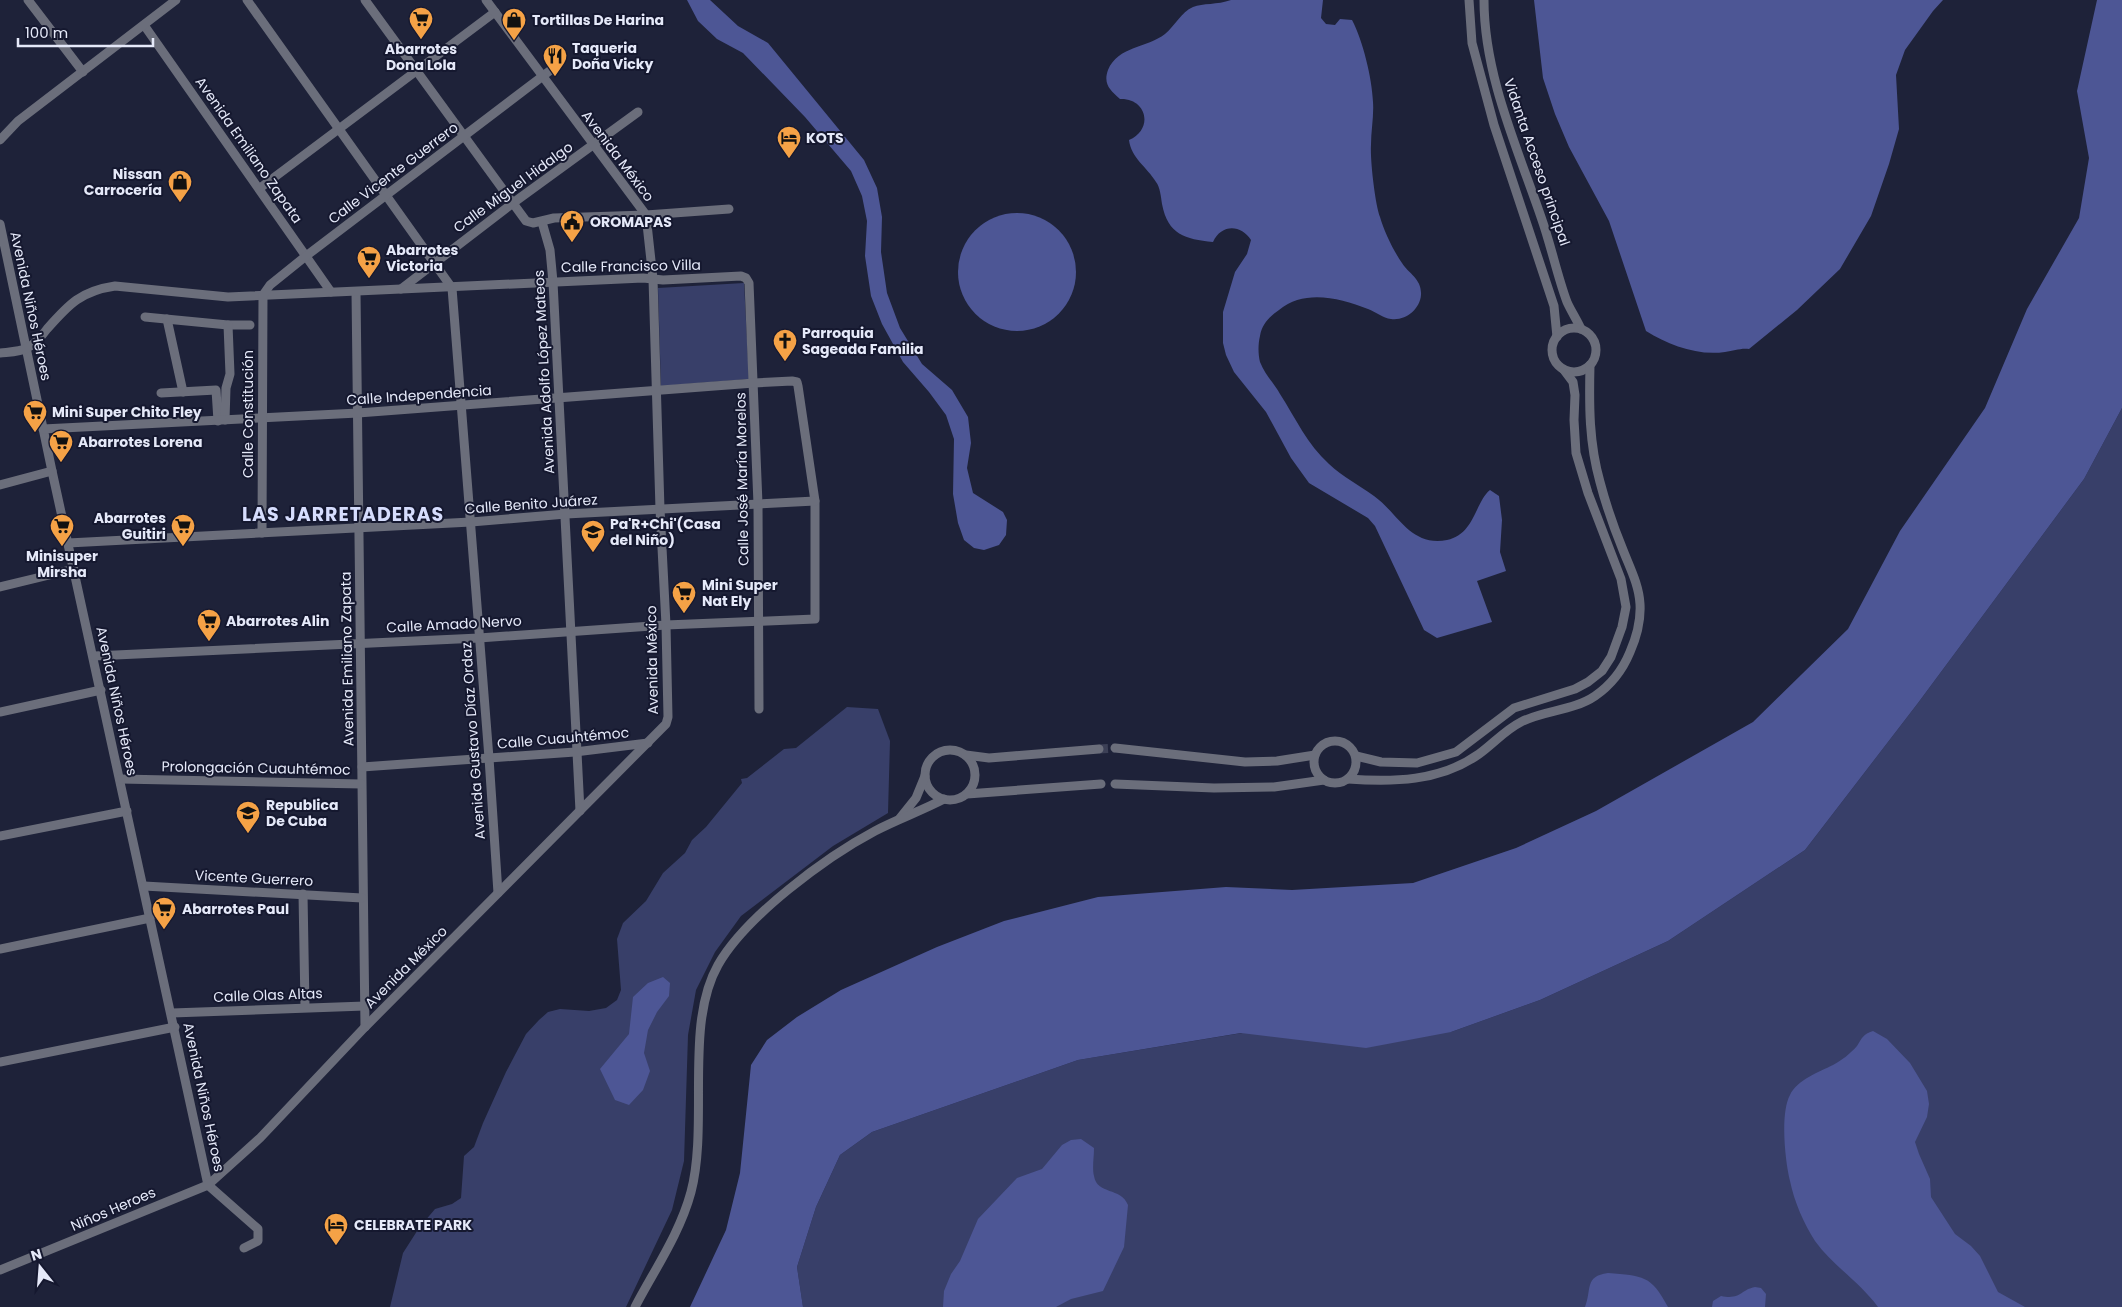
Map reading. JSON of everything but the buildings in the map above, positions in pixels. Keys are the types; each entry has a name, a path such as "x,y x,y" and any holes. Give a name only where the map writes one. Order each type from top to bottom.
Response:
{"street":[{"path":"28,0 83,72"},
{"path":"0,140 18,122 176,0"},
{"path":"247,0 387,194 452,288"},
{"path":"365,0 526,221 533,224 554,218 646,215 729,209"},
{"name":"Avenida México","path":"208,1185 260,1138 365,1026 648,744 666,724 668,718 653,279 646,215 486,0"},
{"path":"1469,0 1472,44 1494,125 1554,306 1557,337"},
{"name":"Vidanta Acceso principal","path":"1116,784 1244,788 1274,787 1324,780 1336,783 1348,779 1388,782 1419,778 1453,769 1478,755 1514,725 1530,717 1584,702 1595,696 1606,687 1624,665 1639,631 1640,604 1637,585 1609,511 1594,458 1590,429 1590,366 1597,352 1596,345 1588,332 1581,329 1567,302 1552,249 1508,123 1493,71 1487,41 1484,0"},
{"path":"260,188 495,12"},
{"name":"Avenida Emiliano Zapata","path":"144,25 332,292"},
{"name":"Calle Vicente Guerrero","path":"263,295 270,285 306,256 560,63"},
{"name":"Calle Miguel Hidalgo","path":"401,289 513,203 638,112"},
{"name":"Avenida Adolfo López Mateos","path":"542,222 550,250 553,282 580,812"},
{"name":"Avenida Niños Héroes","path":"0,224 208,1185"},
{"name":"Calle Francisco Villa","path":"27,348 39,339 69,304 85,294 100,288 115,286 228,297 553,282 741,276 746,278"},
{"name":"Calle José María Morelos","path":"746,278 749,283 758,504 759,710"},
{"name":"Avenida Gustavo Díaz Ordaz","path":"452,288 498,893"},
{"name":"Avenida Emiliano Zapata","path":"356,292 365,1026"},
{"name":"Calle Constitución","path":"262,533 263,295"},
{"path":"145,317 228,325 250,325"},
{"path":"166,319 182,392"},
{"path":"222,420 226,388 230,374 228,325"},
{"path":"1356,756 1381,762 1417,763 1456,752 1514,708 1575,690 1602,671 1611,657 1622,627 1626,607 1621,579 1588,493 1576,453 1575,395 1572,382 1555,360 1552,353 1552,346 1557,337 1566,329 1581,329"},
{"path":"0,353 27,348"},
{"path":"1564,370 1578,372 1590,366"},
{"name":"Calle Independencia","path":"43,429 358,413 656,392 754,383 797,382 815,501"},
{"path":"161,393 216,390 222,420"},
{"path":"0,485 52,471"},
{"name":"Calle Benito Juárez","path":"68,543 471,522 566,514 815,501"},
{"name":"Calle Amado Nervo","path":"94,656 479,638 666,625 815,618 815,501"},
{"path":"0,587 74,569"},
{"path":"0,712 101,690"},
{"path":"1324,780 1315,769 1315,755 1323,744 1336,740 1349,745 1356,756 1356,769 1348,779"},
{"name":"Calle Cuauhtémoc","path":"362,766 576,752 648,744"},
{"path":"1114,748 1245,762 1277,761 1315,755"},
{"path":"900,818 916,798 929,760 935,754 950,749 966,755 989,758 1099,749"},
{"path":"635,1307 679,1226 691,1192 699,1142 700,1040 708,990 718,966 732,944 756,919 826,861 900,818 926,809 944,799 960,798 967,794 972,788 976,774 966,755"},
{"path":"925,776 930,791 944,799"},
{"name":"Prolongación Cuauhtémoc","path":"120,779 361,784"},
{"path":"967,794 1101,784"},
{"path":"0,836 127,811"},
{"name":"Vicente Guerrero","path":"144,886 362,898"},
{"path":"303,894 305,1008"},
{"path":"0,949 150,918"},
{"name":"Calle Olas Altas","path":"172,1013 365,1006"},
{"path":"0,1062 175,1028"},
{"path":"208,1185 258,1230 258,1241 244,1248"},
{"name":"Niños Heroes","path":"0,1270 208,1185"}],"shaded area":[{"path":"687,0 710,0 738,26 768,43 864,160 877,188 882,217 881,252 887,293 900,328 922,364 952,390 968,417 971,443 967,468 973,493 1003,512 1007,520 1006,535 999,545 984,550 974,548 964,540 958,523 953,494 954,439 946,415 903,362 882,324 871,296 865,256 867,221 862,196 851,171 805,117 743,53 717,39 698,21"},
{"path":"1231,0 1323,0 1321,18 1326,24 1335,25 1340,19 1352,20 1363,49 1371,82 1373,107 1371,160 1378,211 1392,246 1421,289 1420,300 1415,309 1407,316 1397,319 1388,318 1368,309 1334,299 1311,298 1289,303 1272,315 1262,328 1259,346 1260,362 1302,431 1321,456 1340,473 1383,503 1414,534 1434,541 1456,537 1469,525 1485,495 1490,490 1499,496 1502,520 1500,552 1506,571 1477,581 1492,622 1437,638 1424,630 1375,526 1368,518 1309,483 1291,458 1266,412 1234,372 1223,343 1223,312 1235,272 1247,254 1251,240 1242,231 1231,228 1221,232 1213,242 1186,237 1173,229 1165,214 1157,184 1130,146 1129,140 1142,129 1144,115 1136,103 1120,99 1108,86 1106,79 1108,70 1113,62 1126,52 1158,39 1169,31 1189,9"},
{"path":"1534,0 1943,0 1905,50 1896,75 1899,129 1871,216 1840,269 1797,310 1749,349 1715,353 1694,351 1664,341 1646,331 1609,221 1569,147 1555,114 1543,78"},
{"path":"2097,0 2122,0 2122,408 2084,479 1918,703 1805,850 1668,941 1540,1000 1451,1032 1366,1048 1241,1033 1078,1060 872,1132 840,1155 816,1207 797,1267 803,1307 690,1307 726,1230 740,1173 751,1065 767,1040 797,1017 841,990 937,947 1004,921 1098,897 1226,887 1292,890 1413,883 1516,848 1596,811 1753,722 1848,629 1900,531 1985,408 2027,309 2079,218 2089,158 2077,91"},
{"path":"1017,213 1040,217 1059,230 1072,249 1076,272 1072,295 1059,314 1040,327 1017,331 994,327 975,314 962,295 958,272 962,249 975,230 994,217"},
{"path":"744,283 749,379 661,386 658,288"},
{"path":"2122,408 2122,1307 803,1307 797,1267 816,1207 840,1155 872,1132 1078,1060 1242,1033 1451,1032 1540,1000 1668,941 1805,850 1918,703 2084,479"},
{"path":"847,707 878,709 890,741 888,813 833,846 741,916 715,952 696,990 688,1035 684,1161 672,1210 626,1307 390,1307 403,1253 419,1228 435,1209 452,1204 461,1198 464,1156 474,1147 506,1072 526,1034 548,1012 560,1009 589,1011 606,1008 617,1000 621,990 617,939 623,923 646,901 663,873 685,853 692,840 706,827 742,783 741,779 747,778 784,749 796,748"},
{"path":"663,977 670,983 669,996 657,1012 648,1030 644,1053 650,1071 643,1090 629,1105 615,1100 600,1069 629,1034 633,997 648,983"},
{"path":"1873,1031 1887,1039 1910,1063 1927,1091 1929,1104 1927,1117 1915,1142 1930,1179 1931,1197 1955,1234 1971,1246 1980,1256 1998,1292 2025,1307 1878,1307 1822,1250 1807,1227 1794,1196 1788,1172 1784,1137 1787,1103 1793,1090 1798,1085 1843,1059 1855,1049 1865,1035"},
{"path":"1081,1139 1094,1148 1093,1170 1096,1182 1104,1189 1125,1199 1128,1205 1124,1247 1103,1291 1071,1299 1056,1307 943,1307 944,1291 951,1274 960,1261 978,1219 1017,1178 1042,1169 1062,1145 1071,1140"},
{"path":"1608,1273 1630,1275 1645,1279 1662,1296 1668,1307 1585,1307 1592,1281 1595,1277"},
{"path":"1755,1287 1761,1288 1766,1294 1765,1307 1712,1307 1713,1301 1721,1296 1737,1296"}],"tunnel":[{"path":"1099,749 1115,748"}],"place":[{"name":"Abarrotes Dona Lola","path":"421,40"},
{"name":"Tortillas De Harina","path":"514,41"},
{"name":"Taqueria Doña Vicky","path":"555,77"},
{"name":"KOTS","path":"789,159"},
{"name":"Nissan Carrocería","path":"180,203"},
{"name":"OROMAPAS","path":"572,243"},
{"name":"Abarrotes Victoria","path":"369,279"},
{"name":"Parroquia Sageada Familia","path":"785,362"},
{"name":"Mini Super Chito Fley","path":"35,433"},
{"name":"Abarrotes Lorena","path":"61,463"},
{"name":"Minisuper Mirsha","path":"62,547"},
{"name":"Abarrotes Guitiri","path":"183,547"},
{"name":"Pa'R+Chi'(Casa del Niño)","path":"593,553"},
{"name":"Mini Super Nat Ely","path":"684,614"},
{"name":"Abarrotes Alin","path":"209,642"},
{"name":"Republica De Cuba","path":"248,834"},
{"name":"Abarrotes Paul","path":"164,930"},
{"name":"CELEBRATE PARK","path":"336,1246"}],"district":[{"name":"LAS JARRETADERAS","path":"343,514"}]}
